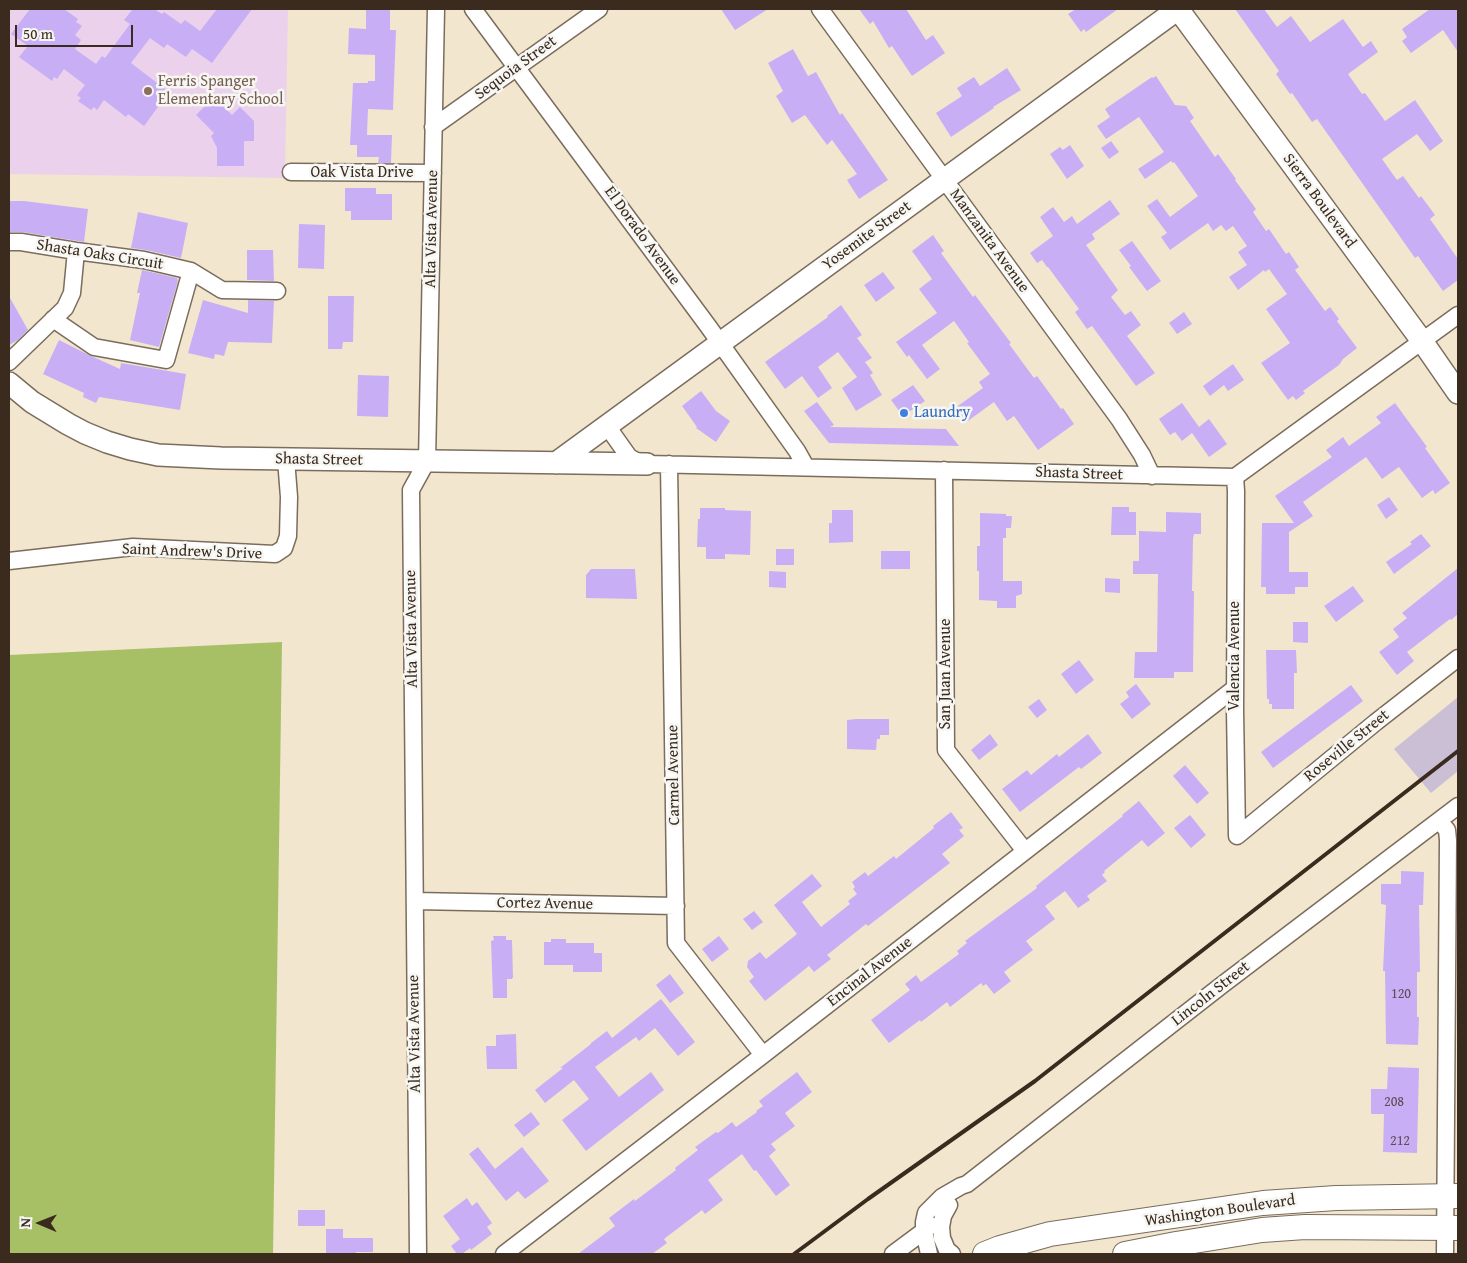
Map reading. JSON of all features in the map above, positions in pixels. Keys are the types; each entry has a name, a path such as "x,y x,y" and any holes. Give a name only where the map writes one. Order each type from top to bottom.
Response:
{"main road":[{"name":"Washington Boulevard","path":"986,1254 1000,1248 1050,1234 1263,1203 1336,1198 1452,1196"},
{"name":"Washington Boulevard","path":"1125,1254 1176,1244 1305,1227 1452,1228"}],"street":[{"name":"Alta Vista Avenue","path":"418,1254 411,490 427,461 436,9"},
{"name":"El Dorado Avenue","path":"473,9 720,343 797,451 806,467"},
{"name":"Sequoia Street","path":"433,127 599,9"},
{"name":"Manzanita Avenue","path":"820,9 1119,419 1142,455 1152,476"},
{"name":"Yosemite Street","path":"556,463 1178,9"},
{"name":"Sierra Boulevard","path":"1178,9 1422,341 1458,394"},
{"name":"Oak Vista Drive","path":"291,172 433,173"},
{"name":"Shasta Oaks Circuit","path":"9,242 22,242 144,260 191,271 222,290 277,291"},
{"path":"9,362 65,308 72,293 76,251"},
{"path":"53,319 94,347 166,360 191,271"},
{"path":"1235,477 1458,315"},
{"name":"Shasta Street","path":"9,383 32,402 68,424 100,439 130,449 158,455 180,457 669,464 1235,477"},
{"name":"Shasta Street","path":"607,426 629,457 647,464"},
{"name":"Saint Andrew's Drive","path":"9,561 133,547 276,554 284,548 288,536 289,497 286,459"},
{"name":"Carmel Avenue","path":"669,464 676,943 763,1055"},
{"name":"San Juan Avenue","path":"944,470 946,750 1025,851"},
{"name":"Valencia Avenue","path":"1235,477 1237,836"},
{"name":"Roseville Street","path":"1237,836 1376,722 1458,658"},
{"name":"Encinal Avenue","path":"504,1254 1235,688"},
{"name":"Lincoln Street","path":"929,1254 924,1231 926,1213 942,1197 967,1184 1222,985 1458,806"},
{"path":"1439,821 1447,830 1448,840 1452,1002 1452,1228 1445,1254"},
{"name":"Cortez Avenue","path":"415,901 676,906"},
{"name":"Lincoln Street","path":"893,1254 924,1231 964,1190 967,1184"},
{"name":"Lincoln Street","path":"949,1205 943,1216 941,1227 942,1238 947,1250 952,1254"}],"shaded area":[{"name":"Ferris Spanger Elementary School","path":"9,9 288,9 285,178 9,174"},
{"path":"1458,697 1458,771 1431,793 1394,749"}],"green space":[{"path":"282,642 273,1254 9,1254 9,655"}],"building":[{"path":"30,9 64,9 78,19 76,22 82,26 75,35 81,40 75,49 96,64 102,56 105,58 130,24 124,20 133,9 154,9 162,14 164,12 181,24 185,20 200,31 217,9 252,9 212,63 192,49 186,57 167,44 164,48 150,38 131,63 169,92 144,126 128,114 126,117 104,100 97,110 94,107 91,110 78,101 81,98 77,95 85,85 64,69 57,79 54,77 52,81 19,57 28,46 11,34"},
{"path":"366,9 390,9 390,30 396,30 393,110 368,109 367,135 392,135 391,163 378,163 379,157 357,157 357,145 350,145 353,83 375,81 375,55 348,54 349,28 366,29"},
{"path":"721,9 768,9 735,30"},
{"path":"859,9 906,9 926,40 933,35 945,53 912,76 892,46 889,48 873,21 870,24"},
{"path":"1076,9 1118,9 1086,32 1084,29 1081,32 1068,14"},
{"path":"1235,9 1264,9 1277,27 1291,16 1310,42 1343,19 1363,47 1371,41 1378,52 1348,74 1362,94 1365,93 1385,121 1415,100 1443,141 1430,151 1417,134 1382,159 1397,180 1403,176 1419,198 1421,196 1435,215 1430,219 1458,259 1458,280 1443,291 1418,256 1415,258 1317,119 1312,122 1292,93 1290,94 1276,74 1279,71"},
{"path":"1430,9 1458,9 1458,52 1443,30 1411,53 1402,41 1407,37 1402,29"},
{"path":"793,49 808,76 816,72 840,115 842,113 888,180 859,199 847,180 857,174 832,140 827,145 805,115 792,123 776,96 783,91 768,63"},
{"path":"1007,68 1021,90 951,137 936,113 962,96 957,88 974,77 980,86"},
{"path":"1156,76 1175,105 1186,106 1194,118 1190,121 1215,157 1218,154 1236,179 1256,209 1253,212 1266,231 1269,229 1286,254 1289,252 1299,267 1295,270 1325,311 1330,307 1339,319 1337,321 1357,348 1343,359 1339,365 1303,391 1305,393 1296,400 1293,396 1288,400 1261,363 1290,343 1266,309 1287,294 1269,269 1265,272 1264,270 1238,290 1229,277 1247,265 1238,252 1247,246 1233,226 1226,231 1221,225 1213,231 1208,223 1170,250 1161,237 1167,233 1147,206 1157,199 1170,217 1198,196 1174,162 1171,161 1145,179 1138,169 1164,152 1139,117 1106,139 1097,126 1110,117 1105,109"},
{"path":"214,97 232,115 240,107 254,121 254,141 244,141 244,166 217,166 217,148 211,136 214,133 196,115"},
{"path":"1111,141 1119,152 1109,159 1101,148"},
{"path":"1070,145 1084,166 1067,179 1050,154 1060,147 1063,150"},
{"path":"345,188 376,188 376,194 392,194 392,220 351,220 351,211 345,211"},
{"path":"1110,200 1120,214 1092,234 1095,239 1086,245 1118,290 1111,297 1125,315 1131,311 1141,325 1127,336 1155,373 1136,386 1092,326 1087,329 1075,312 1079,309 1048,267 1042,260 1037,263 1030,253 1053,236 1040,217 1053,207 1064,222 1072,216 1077,224"},
{"path":"9,201 24,201 88,209 84,242 22,232 9,232"},
{"path":"138,212 188,223 181,258 131,248"},
{"path":"299,224 325,225 324,269 298,268"},
{"path":"933,235 944,251 941,253 973,297 975,295 1011,343 1009,344 1034,378 1037,376 1074,424 1038,450 1014,416 1007,421 994,402 965,423 955,408 983,388 979,382 990,374 967,343 969,342 954,321 922,345 940,369 927,379 909,355 907,357 896,342 937,313 919,289 932,279 912,251"},
{"path":"1132,241 1161,281 1147,291 1119,250"},
{"path":"247,250 273,250 274,281 247,280"},
{"path":"142,270 177,278 178,281 159,347 130,340 140,293 137,293"},
{"path":"883,272 895,288 876,302 864,285"},
{"path":"9,296 28,330 18,340 9,345"},
{"path":"328,296 354,296 353,342 343,342 342,349 328,349"},
{"path":"203,300 248,313 248,300 274,301 272,343 228,342 224,356 215,354 214,359 188,353"},
{"path":"841,305 862,335 857,338 872,358 865,362 873,373 870,375 882,395 856,411 842,388 857,377 838,352 818,367 832,388 818,398 802,376 785,389 765,362 828,317"},
{"path":"1184,312 1192,324 1177,334 1169,323"},
{"path":"59,340 120,369 121,363 186,374 180,410 99,397 96,403 83,397 84,393 43,374"},
{"path":"1233,364 1244,380 1228,391 1224,385 1210,396 1203,386"},
{"path":"358,375 389,376 388,417 357,416"},
{"path":"913,385 925,401 903,416 891,400"},
{"path":"701,391 716,411 730,421 716,442 696,428 682,406"},
{"path":"817,402 834,425 830,427 946,429 959,446 829,443 804,411"},
{"path":"1182,403 1199,427 1209,419 1227,444 1209,457 1192,433 1182,441 1175,432 1170,435 1159,419"},
{"path":"1395,403 1450,483 1435,494 1433,490 1422,498 1399,467 1382,479 1366,457 1303,502 1313,516 1289,532 1289,572 1308,572 1308,587 1295,587 1295,594 1266,594 1266,587 1261,587 1262,523 1294,523 1275,496 1332,457 1326,450 1343,437 1349,446 1381,423 1376,417"},
{"path":"1389,497 1398,510 1386,519 1377,505"},
{"path":"1112,507 1129,507 1129,512 1136,512 1136,535 1111,535"},
{"path":"700,508 751,511 750,555 725,554 725,559 706,559 706,547 697,547"},
{"path":"832,510 853,510 853,542 829,543 829,523 832,523"},
{"path":"1166,512 1201,513 1201,534 1194,534 1193,539 1193,672 1174,672 1174,678 1134,678 1135,652 1157,652 1158,574 1133,574 1133,561 1139,561 1139,531 1166,532"},
{"path":"980,513 1012,516 1011,528 1006,528 1006,538 1003,538 1003,581 1022,581 1022,594 1016,596 1016,608 997,608 997,601 979,600 977,546 980,546"},
{"path":"1421,534 1431,546 1394,574 1386,562 1412,544 1410,542"},
{"path":"776,549 794,549 794,565 776,565"},
{"path":"881,551 910,551 910,569 881,569"},
{"path":"1458,568 1458,614 1407,652 1414,661 1397,675 1379,652 1399,637 1393,629 1407,618 1402,613"},
{"path":"591,569 635,569 637,599 586,598 586,575"},
{"path":"769,571 786,572 786,588 769,587"},
{"path":"1105,578 1120,579 1120,593 1105,592"},
{"path":"1353,586 1364,601 1336,622 1324,606"},
{"path":"1293,622 1308,622 1308,643 1293,642"},
{"path":"1266,650 1296,650 1297,673 1294,673 1294,709 1272,709 1272,704 1269,704 1269,699 1267,699"},
{"path":"1079,660 1094,680 1076,694 1061,674"},
{"path":"1136,684 1151,704 1132,719 1120,704 1129,697 1126,692"},
{"path":"1351,685 1363,701 1273,768 1261,752"},
{"path":"1039,699 1047,710 1037,718 1028,707"},
{"path":"889,719 889,735 880,735 880,739 877,739 876,750 847,749 847,720"},
{"path":"990,734 998,745 979,760 971,750"},
{"path":"1088,734 1102,753 1081,769 1079,767 1020,812 1002,789 1027,770 1031,775 1057,754 1059,757"},
{"path":"1185,765 1209,793 1197,804 1173,776"},
{"path":"1139,801 1165,833 1148,847 1142,840 1104,871 1102,875 1107,881 1087,896 1090,900 1078,908 1065,891 1045,906 1055,919 1026,941 1033,950 1004,972 1011,981 994,994 986,984 983,986 981,983 950,1007 947,1002 889,1043 871,1020 910,990 905,984 916,975 921,982 959,954 957,951 967,943 965,941 1037,888 1036,886"},
{"path":"951,812 963,828 959,830 964,836 942,854 950,863 827,955 831,959 814,972 809,966 765,1001 749,981 754,977 747,967 748,961 760,952 766,959 797,934 774,905 812,874 822,886 802,902 821,927 850,904 848,901 857,894 853,889 855,887 852,882 865,872 868,876 894,856 896,859"},
{"path":"1190,815 1206,835 1191,848 1174,828"},
{"path":"1401,871 1424,872 1423,905 1419,905 1420,972 1417,972 1418,1045 1386,1044 1385,971 1383,971 1386,905 1381,904 1381,884 1401,884"},
{"path":"754,911 763,922 752,930 743,919"},
{"path":"493,936 506,936 506,940 512,940 513,977 512,979 507,979 507,998 493,998 491,941 494,940"},
{"path":"719,936 729,949 712,962 702,949"},
{"path":"551,939 566,939 566,943 594,943 594,953 602,953 602,972 573,972 573,965 544,965 544,942 551,942"},
{"path":"670,974 684,993 670,1003 656,985"},
{"path":"661,999 695,1042 678,1056 655,1028 639,1041 636,1037 595,1067 619,1097 651,1072 664,1090 586,1151 562,1120 589,1099 574,1080 545,1103 535,1090 607,1031 612,1038"},
{"path":"516,1034 517,1069 487,1069 486,1046 496,1046 496,1035"},
{"path":"1388,1067 1419,1068 1417,1153 1383,1152 1384,1114 1371,1114 1371,1089 1387,1089"},
{"path":"797,1072 812,1092 785,1113 795,1126 771,1144 776,1150 769,1156 790,1185 776,1196 742,1154 708,1180 723,1200 705,1214 702,1210 664,1239 667,1243 652,1254 578,1254 615,1226 609,1218 676,1170 675,1168 698,1150 695,1147 732,1122 736,1127 757,1112 763,1106 759,1101"},
{"path":"531,1112 540,1124 524,1137 514,1125"},
{"path":"478,1147 495,1169 522,1147 549,1181 525,1199 518,1191 506,1201 469,1154"},
{"path":"467,1198 472,1206 477,1202 492,1223 487,1227 492,1234 471,1250 470,1248 462,1254 457,1254 451,1246 460,1239 443,1216"},
{"path":"298,1210 325,1210 325,1226 298,1226"},
{"path":"326,1229 343,1229 343,1238 373,1238 373,1252 326,1254"}],"railway":[{"path":"794,1254 868,1199 1035,1081 1458,751"}],"place":[{"name":"Ferris Spanger Elementary School","path":"148,91"},
{"name":"Laundry","path":"904,413"}]}
